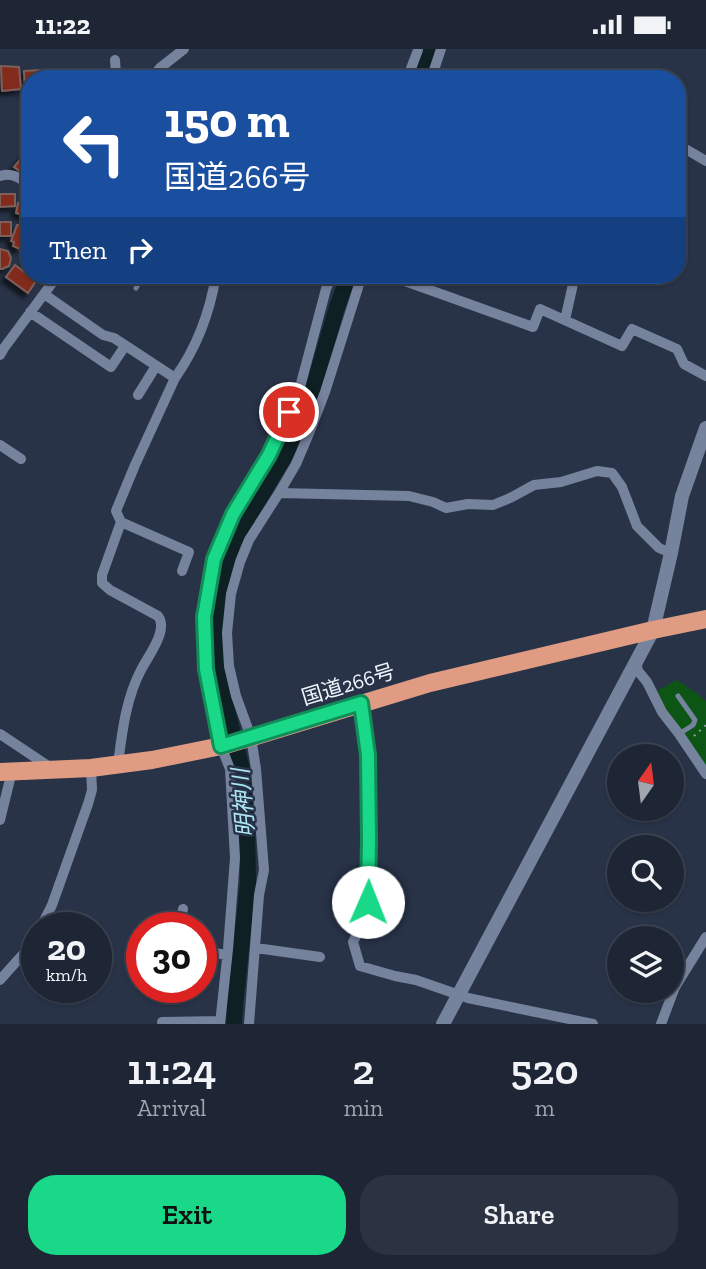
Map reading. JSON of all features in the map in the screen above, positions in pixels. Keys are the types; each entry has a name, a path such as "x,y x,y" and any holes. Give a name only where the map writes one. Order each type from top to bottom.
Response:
{"highway":[{"name":"国道266号","path":"6,771 92,768 152,760 223,745 430,683 706,619"}],"street":[{"path":"158,70 185,49"},
{"path":"414,70 426,55 441,49"},
{"path":"115,59 116,70"},
{"path":"686,149 706,161"},
{"path":"0,176 15,175 21,179"},
{"path":"0,355 51,284"},
{"path":"182,571 189,552 121,522 116,511 175,379 201,332 214,284"},
{"path":"162,1022 220,1022 235,858 230,769 206,669 204,617 214,559 233,514 269,455 299,391 328,284"},
{"path":"249,1024 264,870 256,769 229,666 231,594 249,540 296,464 325,392 359,284"},
{"path":"413,284 533,327 540,309 622,346 632,328 677,349 684,364 706,376"},
{"path":"565,320 573,284"},
{"path":"44,294 103,335 114,338 175,379"},
{"path":"30,312 111,367 125,346"},
{"path":"138,395 156,366"},
{"path":"443,1024 653,631 682,496 706,428"},
{"path":"0,445 21,459"},
{"path":"279,493 409,496 446,508 468,504 493,505 534,485 561,482 597,471 612,473 622,487 637,526 659,548 671,553"},
{"path":"118,764 128,703 139,674 162,630 162,621 158,617 102,583 102,575 121,522"},
{"path":"636,659 638,671 654,699 706,774"},
{"path":"361,703 368,755 369,840 365,918 353,942 360,966 416,980 458,996 593,1024"},
{"path":"0,734 53,770"},
{"path":"48,912 88,804 92,790 92,768"},
{"path":"0,818 6,771"},
{"path":"661,1024 675,987 706,937"},
{"path":"256,948 320,957"},
{"path":"217,953 227,955"},
{"path":"0,980 21,956"}],"lane":[{"path":"136,288 138,284"},
{"path":"678,695 695,720 693,725 679,734"}],"path":[{"path":"694,739 694,735 706,725"}],"green space":[{"path":"677,680 706,701 706,767 665,709 657,691"}],"building":[{"path":"1,66 19,67 21,89 2,91"},
{"path":"21,159 21,172 14,167"},
{"path":"0,194 15,194 15,206 0,207"},
{"path":"18,203 21,204 21,214 16,213"},
{"path":"0,222 11,222 11,236 0,236"},
{"path":"17,225 21,226 20,249 13,246 14,242 11,241"},
{"path":"0,249 8,251 11,258 9,266 2,269 0,269"},
{"path":"15,265 21,270 21,284 34,284 28,293 6,277"}],"waterway":[{"name":"明神川","path":"425,70 431,49"},
{"name":"明神川","path":"234,1024 248,883 247,827 241,765 222,691 217,656 218,608 233,543 287,452 314,385 346,284"}],"route":[{"path":"289,412 269,455 233,514 214,559 204,617 206,669 221,746 361,703 368,755 368,902"}]}
